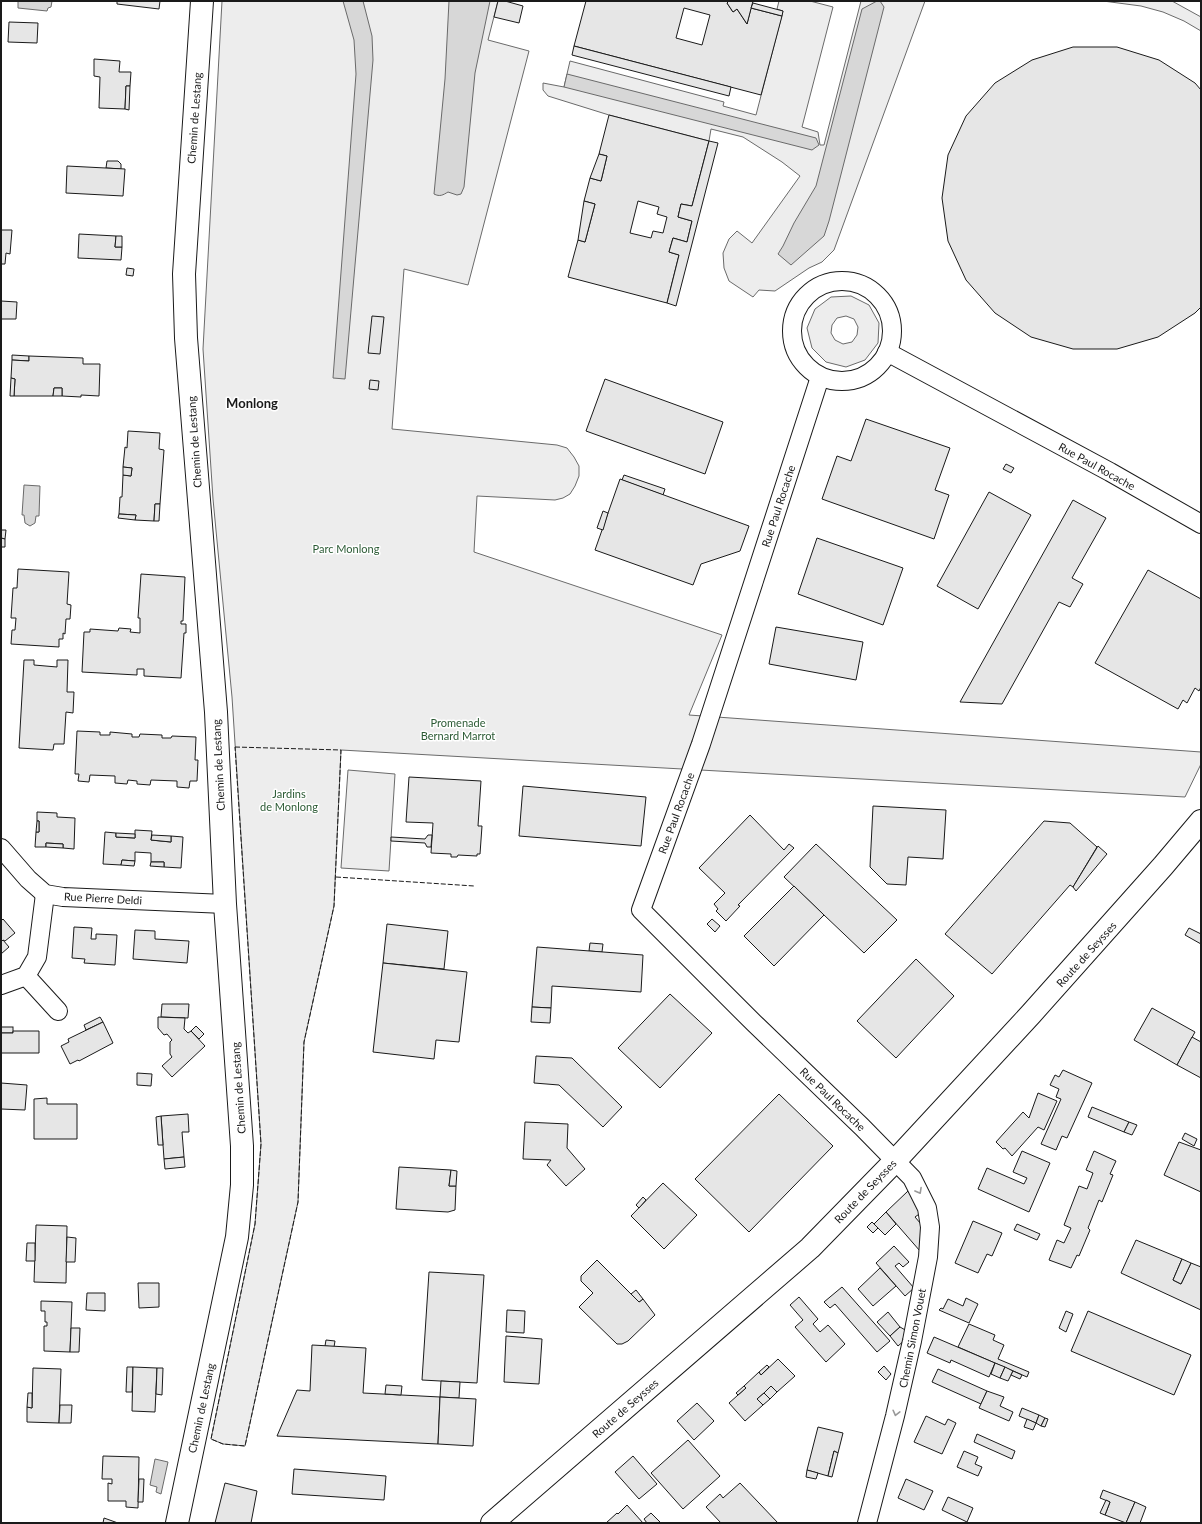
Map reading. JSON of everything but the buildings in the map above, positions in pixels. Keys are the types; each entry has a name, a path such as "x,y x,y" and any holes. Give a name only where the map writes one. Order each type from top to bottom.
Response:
{"street":[{"name":"Chemin de Lestang","path":"177,1523 237,1237 242,1185 242,1146 226,904 216,712 186,331 184,274 202,1"},
{"path":"847,281 864,286 872,291 884,304 892,320 893,337 883,361 871,374 854,381 837,382 820,377 811,372 799,359 792,343 791,325 797,308 814,289 830,282 847,281"},
{"name":"Rue Paul Rocache","path":"887,352 1110,472 1201,524"},
{"name":"Rue Paul Rocache","path":"820,377 701,744 641,910 754,1023 895,1160"},
{"name":"Route de Seysses","path":"492,1523 810,1248 895,1160 1057,986 1159,872 1201,821"},
{"path":"1,848 28,879 46,894 37,957 26,976 1,985"},
{"name":"Rue Pierre Deldi","path":"46,894 226,904"},
{"path":"26,976 58,1011"},
{"name":"Chemin Simon Vouet","path":"867,1523 895,1416 912,1341 928,1257 930,1227 927,1208 922,1195 912,1178 895,1160"}],"shaded area":[{"path":"18,1 52,1 51,7 48,8 47,11 18,8"},
{"path":"222,1 498,1 488,40 529,51 468,285 404,269 392,429 557,445 567,448 579,466 579,476 575,486 570,494 563,498 555,500 477,496 474,552 722,635 689,715 1201,752 1201,764 1185,797 341,750 334,906 304,1042 298,1202 245,1446 223,1444 211,1439 255,1224 261,1144 232,697 213,499 203,349"},
{"path":"343,1 363,1 372,36 373,60 345,379 333,378 356,74 354,40"},
{"path":"449,1 490,1 475,73 464,187 461,194 457,195 448,192 443,195 436,195 434,194 445,79"},
{"path":"779,1 810,1 833,7 802,127 818,132 820,145 824,145 861,1 925,1 834,250 822,262 809,268 775,291 759,290 753,297 729,281 724,268 723,253 729,239 737,231 752,243 800,176 782,162 743,137 711,129 709,141 609,115 548,96 543,90 543,83 564,87 570,61 724,102 723,106 756,115 783,11 777,9"},
{"path":"877,1 880,1 884,7 829,221 824,236 791,265 778,254 816,186 862,9"},
{"path":"1103,1 1172,1 1201,17 1201,31 1184,21 1163,12 1141,6"},
{"path":"567,74 816,138 819,145 812,150 564,87"},
{"path":"851,296 869,305 879,323 878,343 865,360 846,367 826,362 812,348 807,328 815,309 831,297","holes":["846,316 854,319 858,327 857,335 852,342 843,344 835,340 831,333 832,325 837,318"]},
{"path":"24,485 40,486 39,516 36,516 35,523 30,526 25,523 24,515 22,515"},
{"path":"348,770 395,774 389,871 341,868"},
{"path":"155,1459 168,1462 161,1494 156,1492 157,1487 150,1485"}],"fence":[{"path":"235,747 341,750 334,906 304,1042 298,1202 245,1446 223,1444 211,1439 255,1224 261,1144 235,747"},
{"path":"336,877 474,886"}],"district":[{"name":"Monlong","path":"252,403"}],"park label":[{"name":"Parc Monlong","path":"346,548"},
{"name":"Promenade Bernard Marrot","path":"458,728"},
{"name":"Jardins de Monlong","path":"289,799"}]}
